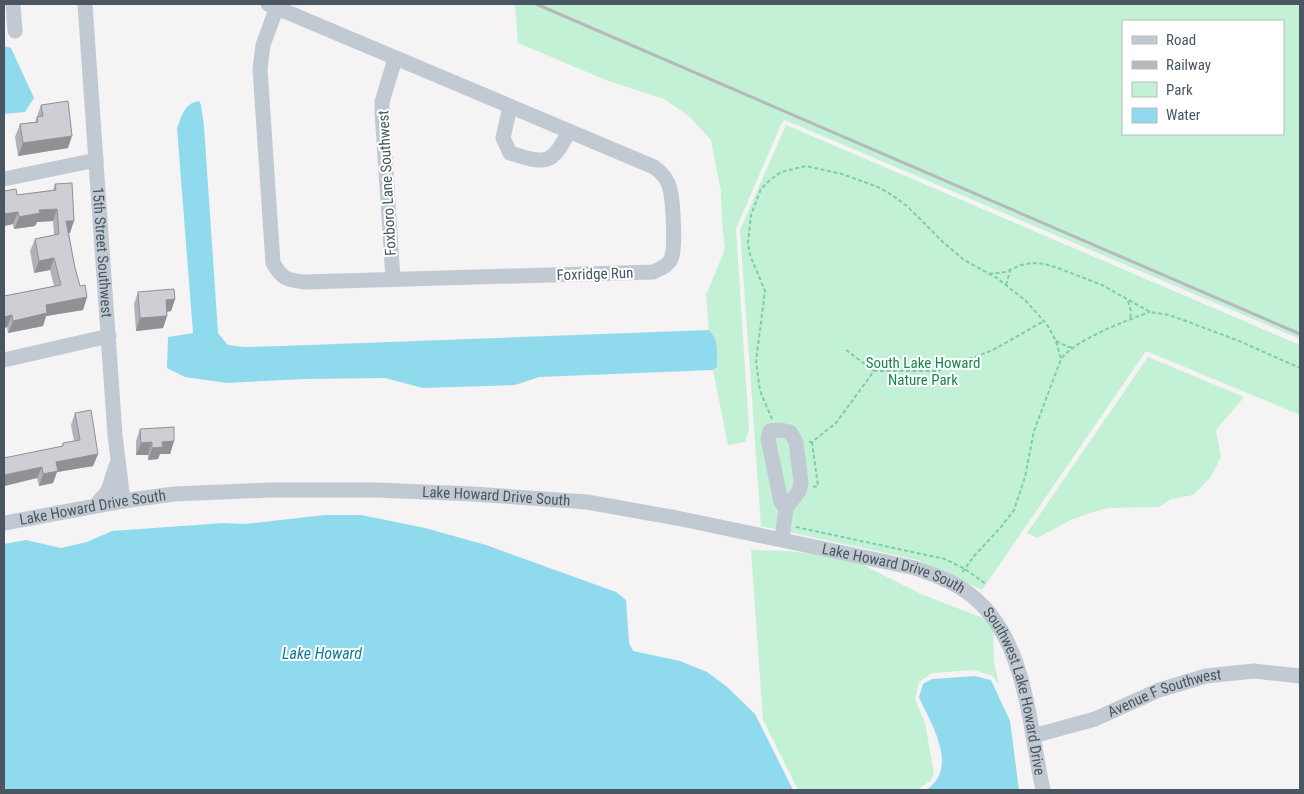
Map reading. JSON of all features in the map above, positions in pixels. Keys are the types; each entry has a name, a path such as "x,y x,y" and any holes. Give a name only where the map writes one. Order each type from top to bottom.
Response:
{"street":[{"path":"14,4 15,31"},
{"name":"15th Street Southwest","path":"85,4 117,460 123,501"},
{"name":"Foxridge Run","path":"272,6 340,33 396,59 654,167 662,174 670,188 674,244 670,261 661,269 652,272 297,281 280,276 273,262 260,69 263,45 272,6"},
{"name":"Foxboro Lane Southwest","path":"393,279 382,102 396,59"},
{"path":"510,107 502,138 510,153 535,161 544,160 560,150 568,131"},
{"path":"4,179 96,160"},
{"path":"4,360 108,336"},
{"path":"96,506 108,491 117,460"},
{"name":"Lake Howard Drive South","path":"4,522 174,494 271,490 414,491 522,496 587,502 677,518 915,568 953,584 977,600"},
{"path":"782,539 786,508"},
{"name":"Southwest Lake Howard Drive","path":"977,600 995,619 1005,634 1012,650 1020,674 1044,790"},
{"name":"Avenue F Southwest","path":"1033,736 1095,719 1159,690 1206,676 1254,671 1300,676"}],"path":[{"path":"772,420 760,391 756,361 765,292 750,255 748,230 754,203 761,189 782,172 806,166 842,174 892,194 907,206 956,254 1006,285 1026,301 1044,321 1056,341 1061,359"},
{"path":"989,274 1020,265 1032,263 1045,264 1102,285 1150,312 1186,320 1239,340 1300,368"},
{"path":"1006,285 1010,269"},
{"path":"1128,301 1131,310 1130,320"},
{"path":"953,584 1014,510 1025,477 1034,431 1061,359 1072,347 1150,312"},
{"path":"846,350 874,371 938,371 993,350 1044,321"},
{"path":"1056,341 1072,347"},
{"path":"836,423 874,371"},
{"path":"794,526 945,558 986,584"}],"green space":[{"path":"515,4 1300,4 1300,339 785,120 782,122 736,229 749,429 745,442 728,445 713,370 717,367 714,335 709,330 706,295 725,249 721,192 711,140 690,117 664,99 606,80 518,43"},
{"name":"South Lake Howard Nature Park","path":"786,125 1300,345 1300,415 1146,351 982,590 918,560 761,526 740,230"},
{"path":"1148,357 1244,397 1216,430 1221,457 1211,477 1193,495 1172,499 1158,507 1108,508 1071,520 1037,538 1027,533"},
{"path":"751,550 788,551 855,561 921,594 988,620 993,626 994,662 999,685 993,676 974,670 932,673 919,682 915,699 925,723 934,774 930,781 917,790 798,790 763,720"}],"water":[{"path":"4,46 11,48 34,98 25,112 4,114"},
{"path":"199,101 204,126 218,333 228,345 244,347 282,346 709,330 716,342 717,367 713,370 539,377 515,385 423,388 385,378 305,379 227,383 185,377 167,368 168,337 193,333 177,128 187,107"},
{"name":"Lake Howard","path":"325,515 361,515 425,528 486,545 616,592 626,600 629,643 633,651 680,661 707,672 726,686 755,714 793,790 4,790 4,544 26,540 61,548 87,542 112,531 224,523 245,524"},
{"path":"975,676 991,680 1010,721 1019,790 926,790 936,781 941,770 942,758 940,745 919,697 923,684 932,679"}],"building":[{"path":"68,101 72,136 23,143 20,124 38,122 37,117 43,116 41,105"},
{"path":"72,183 74,221 66,221 75,268 80,286 85,285 87,297 46,305 47,313 13,321 12,315 4,317 4,296 61,285 54,258 39,261 35,239 59,234 57,209 39,210 40,213 19,217 18,212 4,214 4,191 16,189 17,195 56,190 55,184"},
{"path":"174,289 175,299 166,300 167,316 140,318 138,292"},
{"path":"91,410 98,454 56,462 58,471 43,474 42,467 4,475 4,458 63,446 63,443 80,440 75,413"},
{"path":"174,427 174,441 162,442 163,447 152,448 152,442 141,443 140,429"}],"railway":[{"path":"536,4 1300,334"}]}
